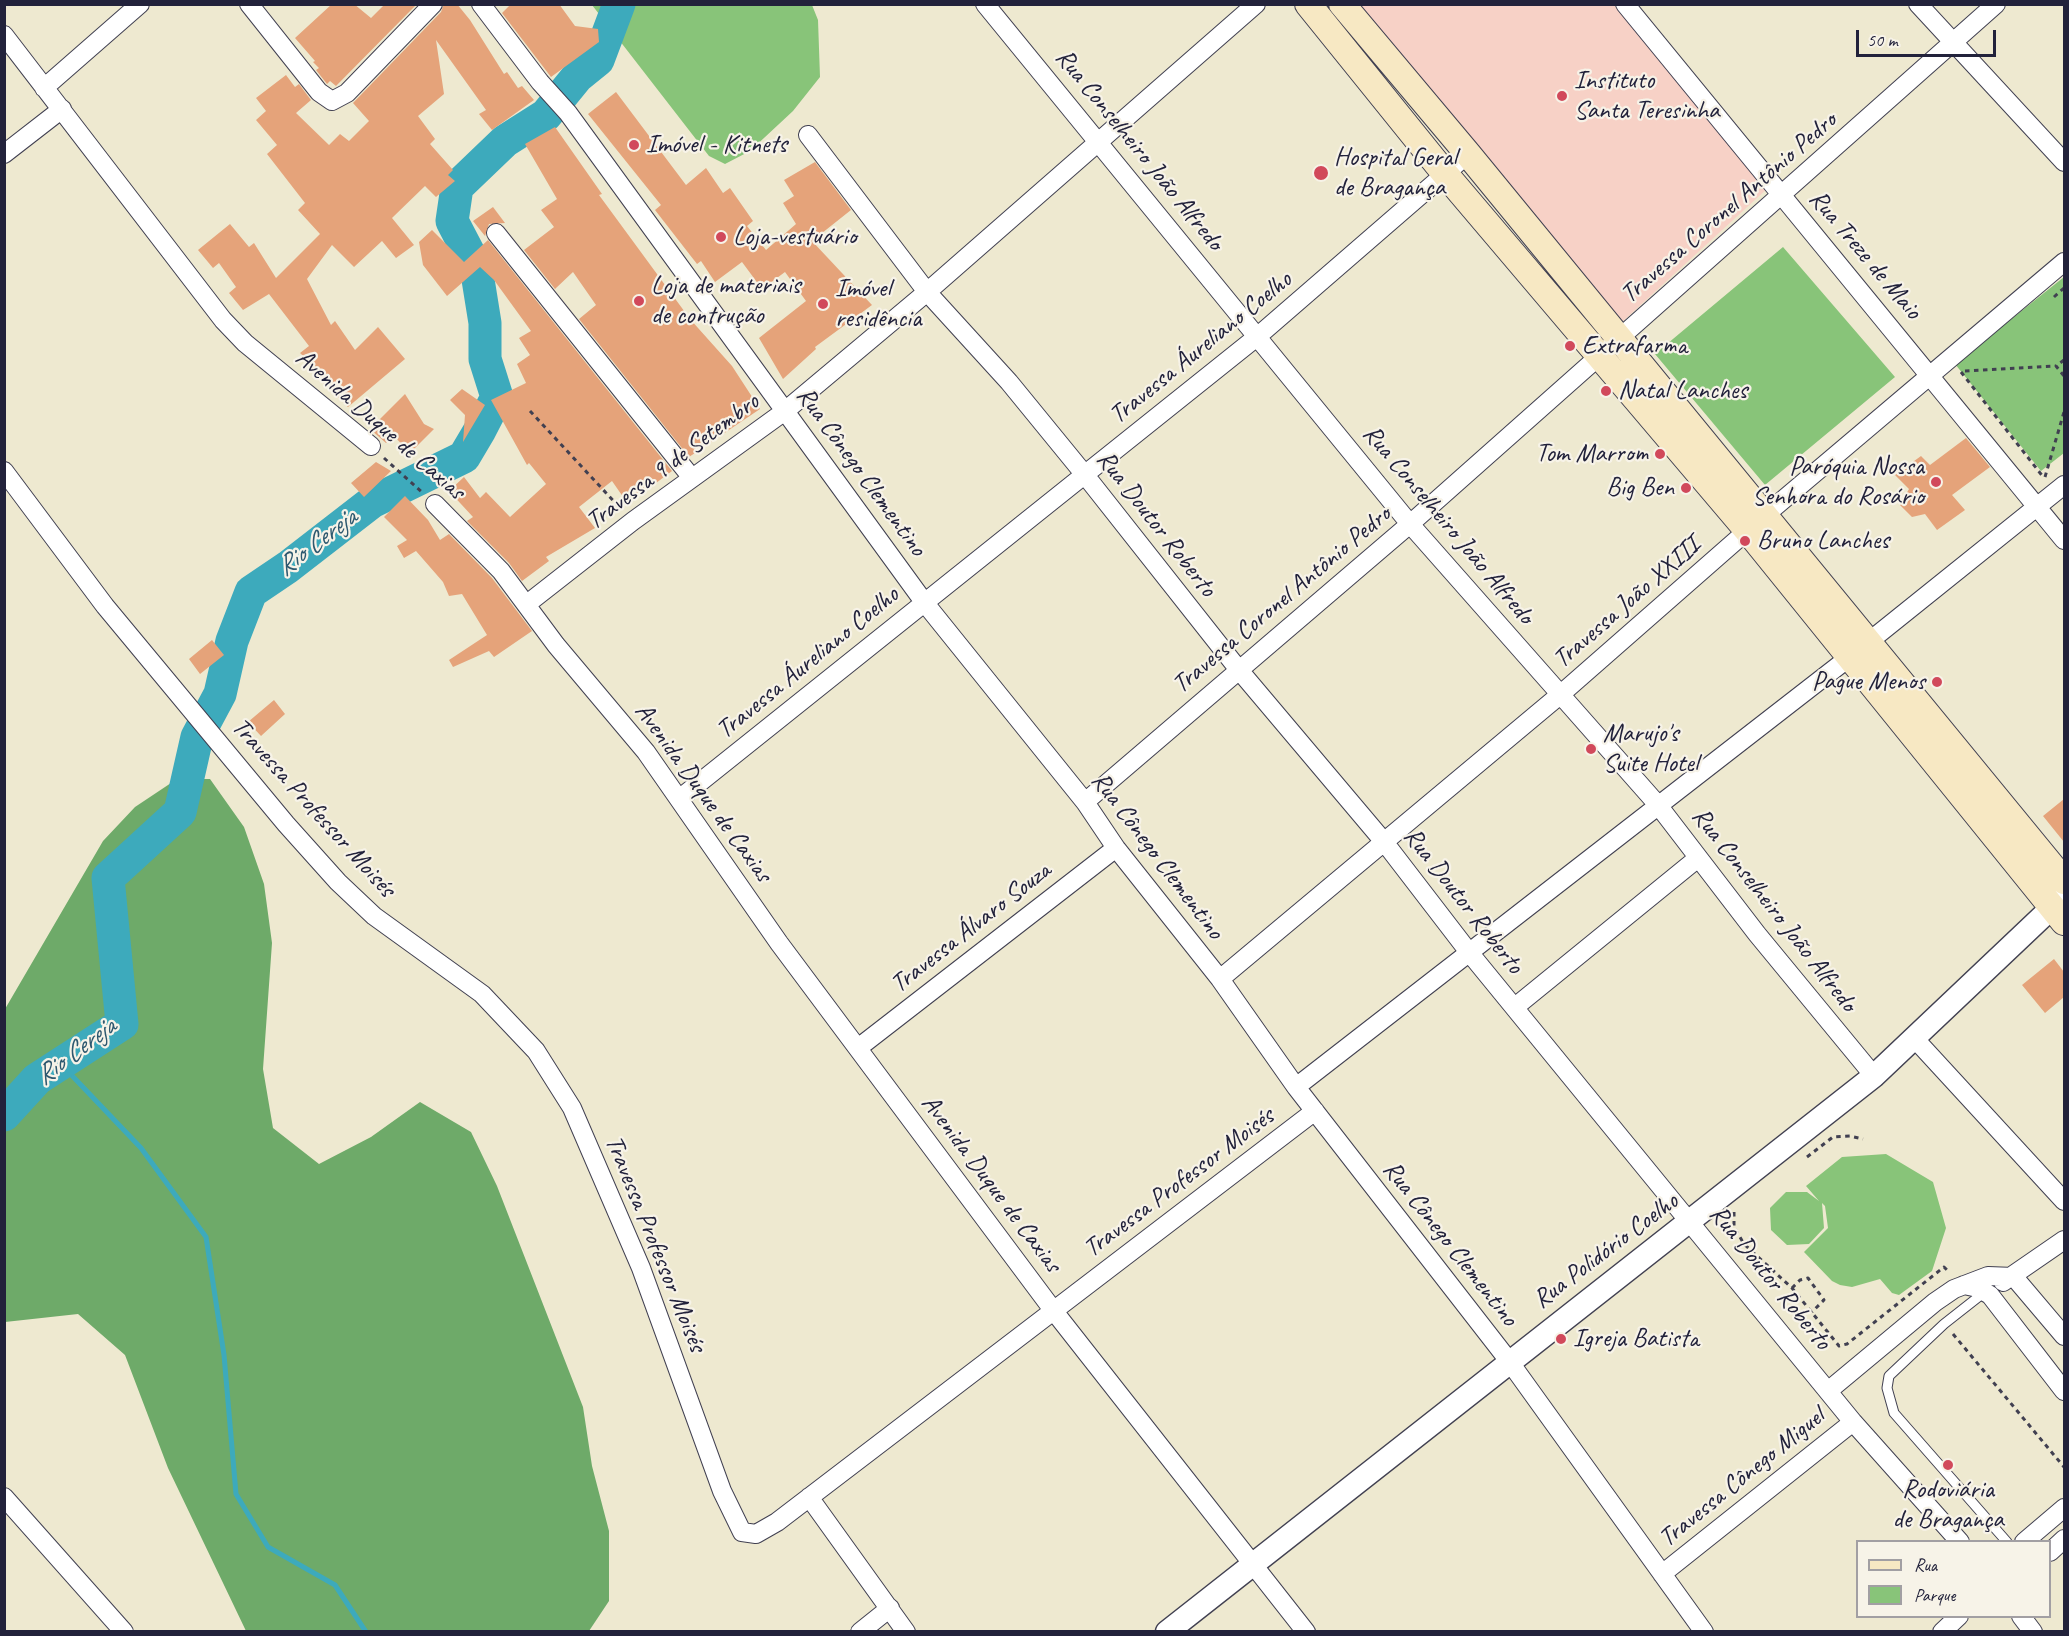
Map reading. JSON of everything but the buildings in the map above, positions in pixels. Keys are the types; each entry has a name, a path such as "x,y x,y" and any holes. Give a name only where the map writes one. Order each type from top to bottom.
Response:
{"main road":[{"path":"1308,4 1446,175 1600,356 1756,524"},
{"path":"1342,4 1619,338 1756,524 1859,649 2060,908"},
{"path":"1859,649 2064,880"}],"street":[{"path":"44,88 140,4"},
{"path":"249,4 319,92 332,101 347,93 433,4"},
{"name":"Rua Cônego Clementino","path":"481,4 540,82 568,113 924,602 1085,802 1116,848 1220,980 1296,1087 1509,1361 1662,1574 1695,1628"},
{"name":"Rua Conselheiro João Alfredo","path":"985,4 1410,524 1658,805 1756,934 1874,1076"},
{"name":"Travessa 9 de Setembro","path":"527,604 633,521 785,411 927,292 1256,4"},
{"path":"1918,4 2064,162"},
{"name":"Travessa Coronel Antônio Pedro","path":"1085,802 1410,524 1782,197 1996,4"},
{"name":"Rua Treze de Maio","path":"1632,7 1782,197 1937,382 2064,540"},
{"name":"Avenida Duque de Caxias","path":"4,35 223,320 254,350 371,446"},
{"path":"4,154 62,110"},
{"name":"Rua Doutor Roberto","path":"808,135 927,292 1009,382 1239,670 1385,843 1468,951 1853,1422 1958,1540"},
{"name":"Travessa Áureliano Coelho","path":"680,799 1258,336 1468,154"},
{"path":"496,233 692,478"},
{"name":"Travessa João XXIII","path":"1220,980 1561,694 1756,524 1937,382 2064,262"},
{"name":"Travessa Professor Moisés","path":"4,471 105,606 285,824 338,882 374,916 482,994 536,1051 572,1108 637,1259 722,1491 742,1532 748,1534 765,1530 1315,1111"},
{"path":"1296,1087 1859,649 2036,505 2058,479"},
{"name":"Avenida Duque de Caxias","path":"435,504 501,571 556,645 646,752 779,944 1053,1310 1306,1632"},
{"name":"Travessa Álvaro Souza","path":"858,1048 1116,848"},
{"path":"1515,1007 1698,858"},
{"name":"Rua Polidório Coelho","path":"1167,1632 1253,1562 1691,1222 1874,1076 2060,908"},
{"path":"1915,1039 2064,1201"},
{"path":"1986,1291 2014,1277 2064,1240"},
{"name":"Travessa Cônego Miguel","path":"1828,1391 1935,1302 1964,1285 1988,1276 2014,1277"},
{"path":"2014,1277 2064,1336"},
{"path":"1964,1285 1986,1291 2064,1391"},
{"name":"Travessa Cônego Miguel","path":"1662,1574 1853,1422"},
{"path":"4,1497 124,1632"},
{"path":"809,1497 906,1632"},
{"path":"2026,1540 2064,1508"},
{"path":"2051,1550 2064,1539"},
{"path":"860,1632 890,1608"},
{"path":"1942,1632 1958,1618"},
{"path":"2022,1618 2033,1632"}],"lane":[{"path":"1986,1291 1944,1324 1889,1376 1888,1397 1894,1413 2005,1540"}],"path":[{"path":"1937,382 1961,372 2056,366 2064,360"},
{"path":"2056,366 2064,376"},
{"path":"1961,372 2045,478 2058,479"},
{"path":"530,411 633,521"},
{"path":"2045,478 2064,412"},
{"name":"Avenida Duque de Caxias","path":"371,446 435,504"},
{"path":"1805,1159 1833,1137 1850,1136 1863,1139"},
{"path":"1740,1208 1733,1213 1732,1220 1739,1237 1792,1288 1836,1344"},
{"path":"1792,1288 1807,1278 1824,1300 1812,1312"},
{"path":"1944,1324 2064,1467"}],"shaded area":[{"name":"Instituto Santa Teresinha","path":"1356,5 1614,5 1769,187 1621,323"}],"green space":[{"path":"592,5 812,5 818,20 820,77 793,111 750,151 725,164 709,156"},
{"path":"1783,247 1895,377 1765,485 1655,354"},
{"path":"2064,277 2064,453 2041,471 1955,364"},
{"path":"177,779 210,779 244,827 264,884 272,943 263,1069 273,1128 319,1164 371,1137 420,1102 471,1132 497,1186 583,1407 592,1466 609,1531 609,1601 589,1631 246,1631 168,1468 125,1355 78,1314 5,1322 5,1009 103,841 135,807"},
{"path":"1886,1154 1933,1182 1946,1228 1932,1271 1899,1295 1892,1293 1880,1279 1852,1287 1840,1285 1832,1281 1804,1252 1828,1228 1825,1206 1822,1203 1824,1228 1809,1244 1787,1245 1771,1230 1770,1208 1786,1192 1807,1192 1819,1201 1806,1186 1842,1157"}],"waterway":[{"name":"Rio Cereja","path":"4,1115 37,1079 122,1024 108,878 180,812 197,737 220,694 232,641 251,592 288,567 372,502 464,457 480,430 497,397 485,359 485,323 476,267 452,221 457,187 505,141 546,115 577,77 598,60 619,4"},
{"path":"60,1063 141,1148 206,1237 224,1355 236,1494 268,1547 335,1585 366,1632"}],"place":[{"name":"Instituto Santa Teresinha","path":"1562,96"},
{"name":"Imóvel - Kitnets","path":"634,145"},
{"name":"Hospital Geral de Bragança","path":"1321,173"},
{"name":"Loja-vestuário","path":"721,237"},
{"name":"Loja de materiais de contrução","path":"639,301"},
{"name":"Imóvel residência","path":"823,304"},
{"name":"Extrafarma","path":"1570,346"},
{"name":"Natal Lanches","path":"1606,391"},
{"name":"Tom Marrom","path":"1660,454"},
{"name":"Paróquia Nossa Senhora do Rosário","path":"1936,482"},
{"name":"Big Ben","path":"1686,488"},
{"name":"Bruno Lanches","path":"1745,541"},
{"name":"Pague Menos","path":"1937,682"},
{"name":"Marujo's Suite Hotel","path":"1591,749"},
{"name":"Igreja Batista","path":"1561,1339"},
{"name":"Rodoviária de Bragança","path":"1948,1465"}]}
